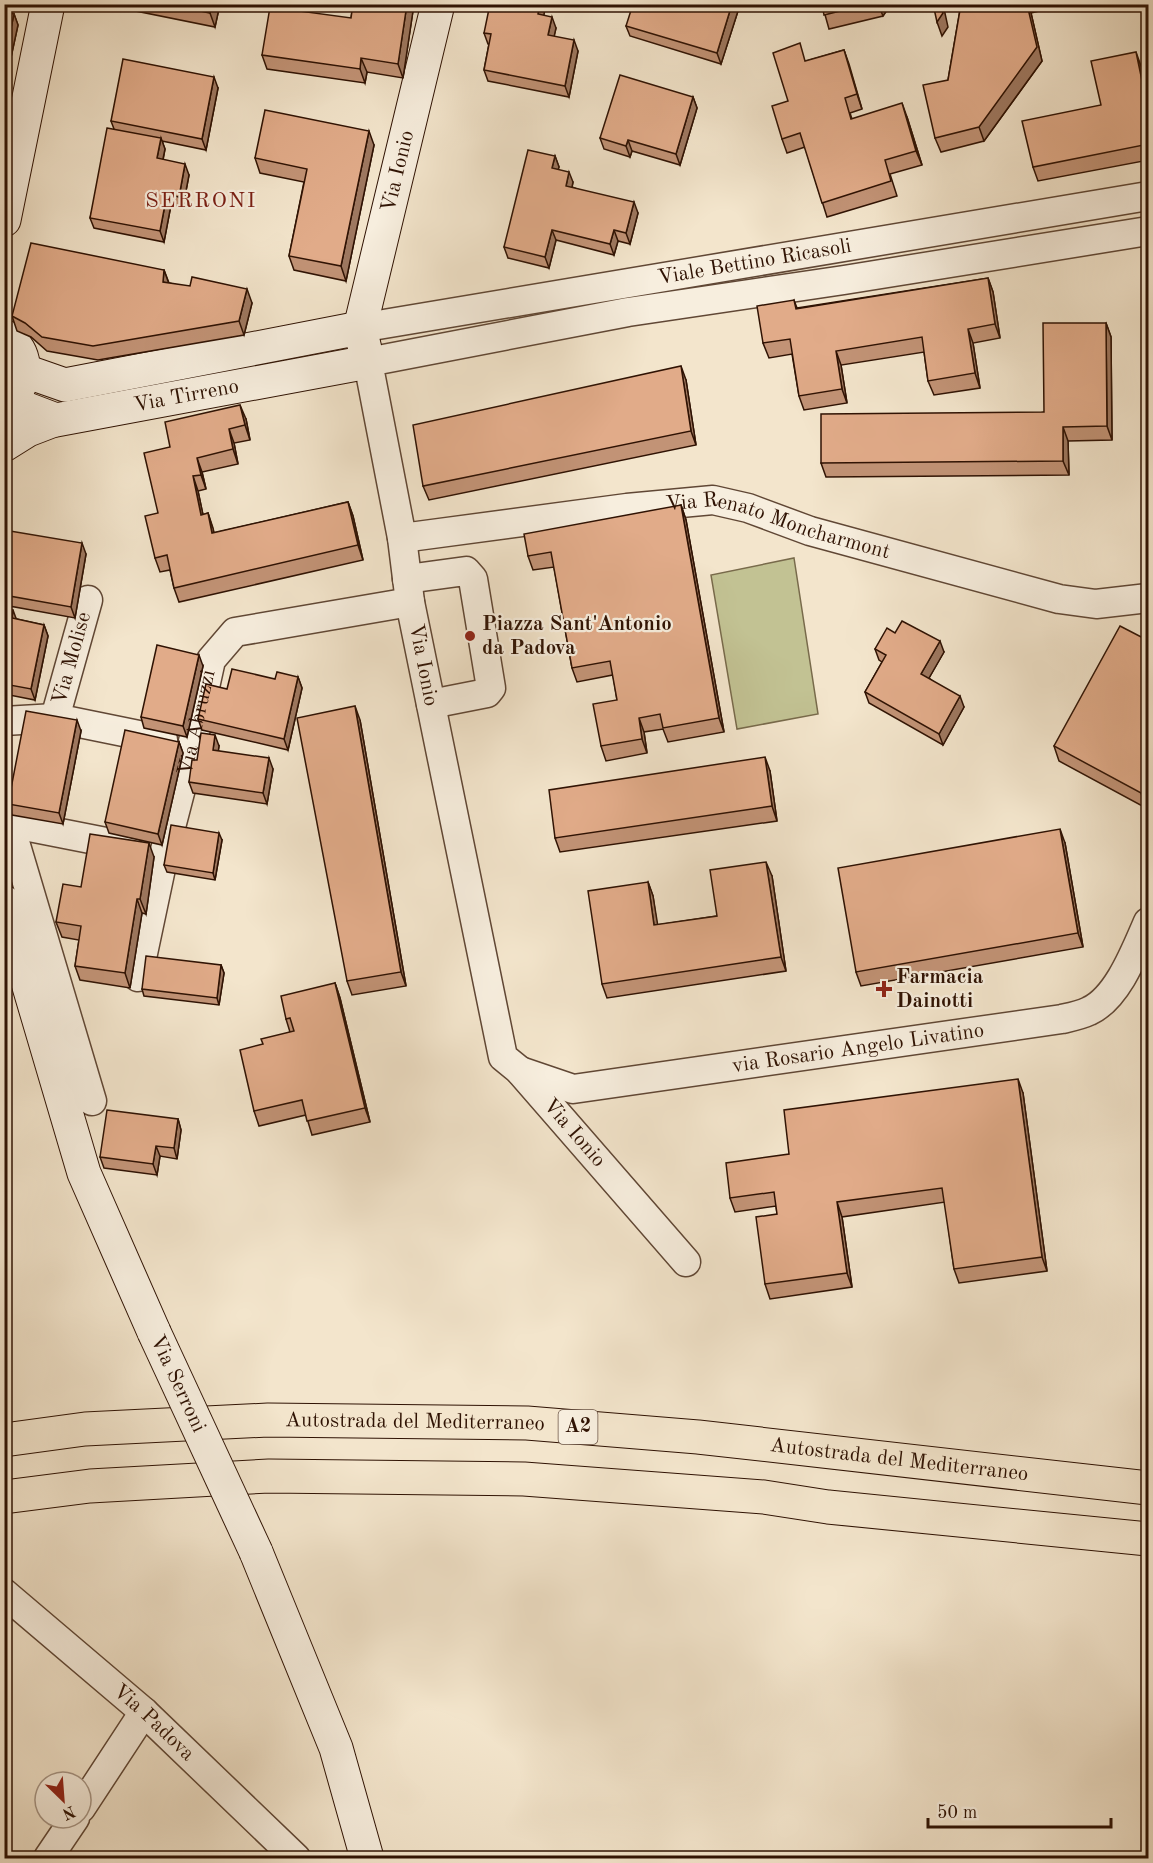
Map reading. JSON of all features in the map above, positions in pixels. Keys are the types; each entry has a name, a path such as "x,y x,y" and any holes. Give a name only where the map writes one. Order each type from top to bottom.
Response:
{"highway":[{"name":"Autostrada del Mediterraneo","path":"4,1440 85,1429 268,1420 527,1423 698,1437 1149,1488"},
{"path":"4,1497 90,1486 269,1476 524,1479 764,1497 828,1507 1149,1539"}],"street":[{"path":"4,220 48,4"},
{"name":"Via Ionio","path":"438,4 360,328 402,538 409,590 431,704 503,1057 519,1070 686,1262"},
{"name":"Viale Bettino Ricasoli","path":"360,328 1149,196"},
{"name":"Viale Bettino Ricasoli","path":"368,362 628,312 1149,231"},
{"name":"Via Tirreno","path":"25,371 64,385 360,328"},
{"path":"4,336 16,345 23,357 25,371 18,390 5,402 54,420"},
{"name":"Via Tirreno","path":"4,446 28,430 54,420 368,362"},
{"name":"Via Renato Moncharmont","path":"402,538 627,508 712,500 748,508 810,531 1059,599 1096,604 1149,598"},
{"path":"409,590 466,571 474,579 491,688 487,693 431,704"},
{"name":"Via Abruzzi","path":"138,977 164,854 211,660 235,632 409,590"},
{"name":"Via Molise","path":"55,718 88,600"},
{"path":"4,721 55,718 192,746"},
{"path":"92,1101 7,822 164,854"},
{"name":"Via Serroni","path":"4,902 84,1173 154,1332 256,1552 336,1748 367,1858"},
{"name":"via Rosario Angelo Livatino","path":"519,1070 573,1089 1062,1019 1090,1011 1105,1001 1127,966 1149,921"},
{"name":"Via Padova","path":"4,1593 144,1712 296,1858"},
{"path":"93,1790 144,1712"},
{"path":"48,1858 67,1830"}],"green space":[{"path":"794,558 818,714 737,729 711,575"}],"building":[{"path":"168,4 212,4 210,13"},
{"path":"353,4 407,4 398,64 361,58 360,69 262,55 270,7 351,18"},
{"path":"490,4 540,4 538,14 552,17 548,35 574,40 565,86 484,70 491,34 484,33"},
{"path":"633,4 732,4 717,53 626,26"},
{"path":"822,4 868,4 824,15"},
{"path":"933,4 941,4 943,13 937,22"},
{"path":"961,4 1027,4 1037,47 979,127 935,138 923,85 948,80"},
{"path":"4,12 14,14 6,51 4,51"},
{"path":"800,43 805,61 844,50 857,94 845,98 851,119 902,103 916,151 885,160 891,181 822,203 800,133 782,139 772,106 788,101 773,53"},
{"path":"1136,52 1145,95 1149,94 1149,144 1033,167 1022,121 1101,105 1091,61"},
{"path":"123,59 214,77 202,139 111,121"},
{"path":"620,75 693,97 676,154 628,140 626,146 600,138"},
{"path":"265,110 369,131 341,266 289,256 307,169 255,158"},
{"path":"107,128 161,138 157,158 185,164 179,197 167,194 160,231 90,218"},
{"path":"528,150 555,156 552,168 569,172 566,186 634,202 626,233 614,230 610,244 552,230 545,257 504,247"},
{"path":"31,243 164,270 163,282 190,286 192,277 247,289 239,321 93,346 42,337 12,316"},
{"path":"988,278 995,324 968,329 975,373 928,381 922,337 836,351 842,389 799,396 790,339 763,343 757,306 794,300 796,309"},
{"path":"1043,323 1106,323 1107,426 1063,427 1063,461 821,463 821,414 1044,412"},
{"path":"681,366 691,431 423,486 413,425"},
{"path":"240,405 245,425 229,429 233,449 197,458 201,475 193,476 201,515 208,513 212,533 348,502 358,545 174,588 167,555 155,558 145,516 158,513 144,453 170,447 165,422"},
{"path":"681,505 719,718 663,728 660,714 639,718 642,739 601,746 593,704 617,700 610,661 572,668 551,552 528,556 524,534"},
{"path":"4,530 82,543 71,607 4,595"},
{"path":"4,609 13,610 12,618 44,625 31,689 4,684"},
{"path":"902,621 940,641 921,674 960,696 939,734 865,692 886,655 875,649 887,628 895,633"},
{"path":"1120,626 1149,641 1149,779 1141,793 1054,746"},
{"path":"157,645 199,655 183,726 141,717"},
{"path":"232,669 275,679 277,672 298,677 284,739 198,719 206,684 227,689"},
{"path":"355,706 401,972 347,981 297,718"},
{"path":"26,711 77,720 59,813 8,804"},
{"path":"125,730 179,742 158,834 105,822"},
{"path":"201,733 215,735 213,750 269,758 263,793 189,782 192,760 197,760"},
{"path":"765,757 772,806 555,838 549,790"},
{"path":"171,825 219,833 213,873 164,865"},
{"path":"1060,829 1078,933 856,972 838,868"},
{"path":"90,834 149,843 125,973 75,966 81,926 56,922 63,884 81,887"},
{"path":"766,862 781,957 602,984 588,891 648,882 654,925 717,916 710,870"},
{"path":"146,956 221,965 217,998 142,989"},
{"path":"335,983 365,1108 307,1121 302,1100 254,1111 240,1050 263,1044 261,1039 294,1031 290,1018 286,1019 281,996"},
{"path":"1018,1079 1042,1257 954,1269 942,1188 837,1202 847,1273 765,1284 756,1217 777,1214 774,1192 730,1198 726,1163 789,1154 784,1110"},
{"path":"107,1110 178,1119 174,1148 156,1146 153,1164 100,1157"}],"place":[{"name":"Piazza Sant'Antonio da Padova","path":"470,636"},
{"name":"Farmacia Dainotti","path":"884,989"}],"district":[{"name":"SERRONI","path":"201,201"}]}
